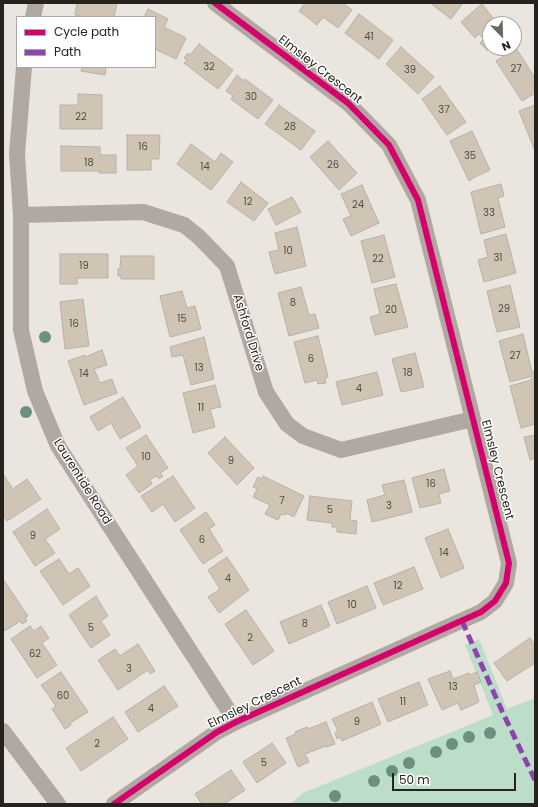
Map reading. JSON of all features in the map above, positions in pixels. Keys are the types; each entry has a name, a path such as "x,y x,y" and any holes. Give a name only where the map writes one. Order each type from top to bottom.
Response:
{"street":[{"path":"33,16 36,3"},
{"name":"Elmsley Crescent","path":"114,804 216,732 481,612 495,601 506,583 509,563 418,200 389,145 348,103 215,3"},
{"name":"Laurentide Road","path":"24,68 17,154 21,215 21,330 35,391 58,446 236,722"},
{"name":"Ashford Drive","path":"21,215 143,212 184,225 227,266 266,392 287,424 303,436 341,450 473,419"},
{"path":"3,731 58,804"}],"green space":[{"path":"479,639 507,709 535,698 535,804 290,804 303,793 493,715 465,645"}],"building":[{"path":"77,3 117,3 114,16 75,15"},
{"path":"305,3 343,3 352,10 338,28 323,17 317,25 299,11"},
{"path":"430,3 463,3 451,19"},
{"path":"482,4 492,16 482,16 482,37 479,34 475,38 461,22"},
{"path":"148,9 168,19 164,27 186,38 176,59 156,49 156,16 144,16"},
{"path":"359,14 393,40 379,59 345,33"},
{"path":"199,44 233,70 218,89 184,63 187,60 184,58 188,53 190,55"},
{"path":"401,47 434,77 418,94 386,64"},
{"path":"504,56 521,56 535,78 535,93 522,101 496,61"},
{"path":"82,68 106,68 105,75 81,71"},
{"path":"237,75 244,81 245,79 273,100 258,119 231,99 233,96 226,91"},
{"path":"440,86 466,122 447,135 422,99"},
{"path":"78,94 102,95 102,129 60,129 60,105 78,105"},
{"path":"279,105 315,131 301,150 265,124"},
{"path":"535,105 535,151 519,111"},
{"path":"472,131 490,170 469,181 450,141"},
{"path":"127,135 160,135 159,159 151,159 151,170 127,170"},
{"path":"328,141 357,173 339,190 310,157"},
{"path":"191,144 215,162 221,153 233,162 211,190 177,164"},
{"path":"61,146 100,147 100,155 116,155 116,173 99,173 99,171 61,171"},
{"path":"241,182 268,203 254,221 227,202"},
{"path":"501,184 504,196 498,198 505,227 481,234 471,192"},
{"path":"362,185 379,223 351,236 343,219 351,216 341,194"},
{"path":"292,197 301,212 276,225 268,209"},
{"path":"297,227 306,266 275,274 269,252 279,250 275,233"},
{"path":"506,234 516,273 484,282 478,260 488,257 484,240"},
{"path":"384,235 395,277 372,283 361,241"},
{"path":"60,254 108,254 108,278 77,278 77,284 60,284"},
{"path":"121,256 154,256 154,279 121,279 121,276 118,276 118,269 120,268"},
{"path":"396,284 408,327 375,335 370,317 380,314 374,289"},
{"path":"510,285 520,327 497,332 487,291"},
{"path":"301,287 309,315 315,314 319,328 289,336 278,293"},
{"path":"182,291 187,308 195,306 201,329 170,337 160,296"},
{"path":"83,299 89,346 65,349 60,302"},
{"path":"523,334 532,372 535,371 535,377 534,378 533,376 510,382 499,341"},
{"path":"318,336 328,377 325,378 326,383 318,384 317,380 305,383 294,342"},
{"path":"204,337 214,379 191,385 183,355 172,357 170,347"},
{"path":"102,350 107,365 94,369 100,383 112,379 117,393 84,405 68,361 85,355 85,357"},
{"path":"415,353 424,387 401,392 392,359"},
{"path":"377,372 383,395 342,405 336,382"},
{"path":"535,378 535,424 521,428 510,386"},
{"path":"215,385 221,407 210,409 215,427 193,433 183,393"},
{"path":"123,397 141,427 120,439 111,423 98,431 90,417"},
{"path":"146,435 168,468 160,473 163,476 159,479 156,476 150,480 152,484 139,493 126,475 138,466 126,448"},
{"path":"535,435 535,458 530,460 524,437"},
{"path":"225,437 254,468 237,485 208,453"},
{"path":"444,469 450,491 439,494 441,503 420,508 412,478"},
{"path":"3,474 13,489 27,479 41,499 7,521 3,515"},
{"path":"173,476 195,508 175,522 163,504 152,512 141,496"},
{"path":"263,476 304,496 294,517 286,513 285,515 281,514 278,520 265,514 270,505 253,497 257,489 253,487 258,477 262,479"},
{"path":"404,480 412,512 372,522 367,500 385,495 382,485"},
{"path":"310,496 352,501 350,520 357,521 356,534 337,532 337,527 332,527 332,523 307,520"},
{"path":"47,509 60,529 45,539 55,553 35,566 13,532"},
{"path":"206,512 215,525 209,529 223,551 203,564 180,530"},
{"path":"448,529 464,568 441,578 425,538"},
{"path":"227,557 249,590 219,613 208,597 220,589 208,570"},
{"path":"59,559 69,574 78,568 90,586 63,605 40,571"},
{"path":"414,567 423,589 383,605 374,583"},
{"path":"3,579 28,616 25,618 27,621 22,624 20,621 5,631 3,628"},
{"path":"367,586 376,608 337,624 328,602"},
{"path":"96,596 108,616 101,621 110,635 91,648 69,615"},
{"path":"321,605 330,626 289,644 280,622"},
{"path":"246,610 274,651 253,665 225,624"},
{"path":"30,626 34,631 41,626 49,638 42,643 57,665 37,678 11,639"},
{"path":"530,638 535,645 535,663 507,681 494,663"},
{"path":"138,644 155,671 150,674 148,670 118,690 98,660 115,649 120,656"},
{"path":"450,671 453,679 469,673 470,675 477,672 481,682 474,685 479,702 461,710 458,703 442,710 428,679"},
{"path":"61,672 88,712 70,723 71,725 65,729 52,709 56,706 41,685"},
{"path":"419,682 428,705 388,722 378,699"},
{"path":"164,686 178,706 138,732 125,712"},
{"path":"372,702 381,724 342,741 340,737 337,739 335,733 338,731 332,719"},
{"path":"113,717 128,739 81,771 66,748"},
{"path":"326,722 335,744 305,754 309,762 298,767 286,738 307,727 308,729"},
{"path":"272,743 286,763 257,783 243,762"},
{"path":"231,770 245,790 224,804 202,804 195,794"}],"marked path":[{"path":"462,621 502,711 535,780"}],"cycle path":[{"path":"114,804 217,732 236,722 481,612 495,601 506,583 509,563 418,200 389,145 348,103 215,3"}]}
